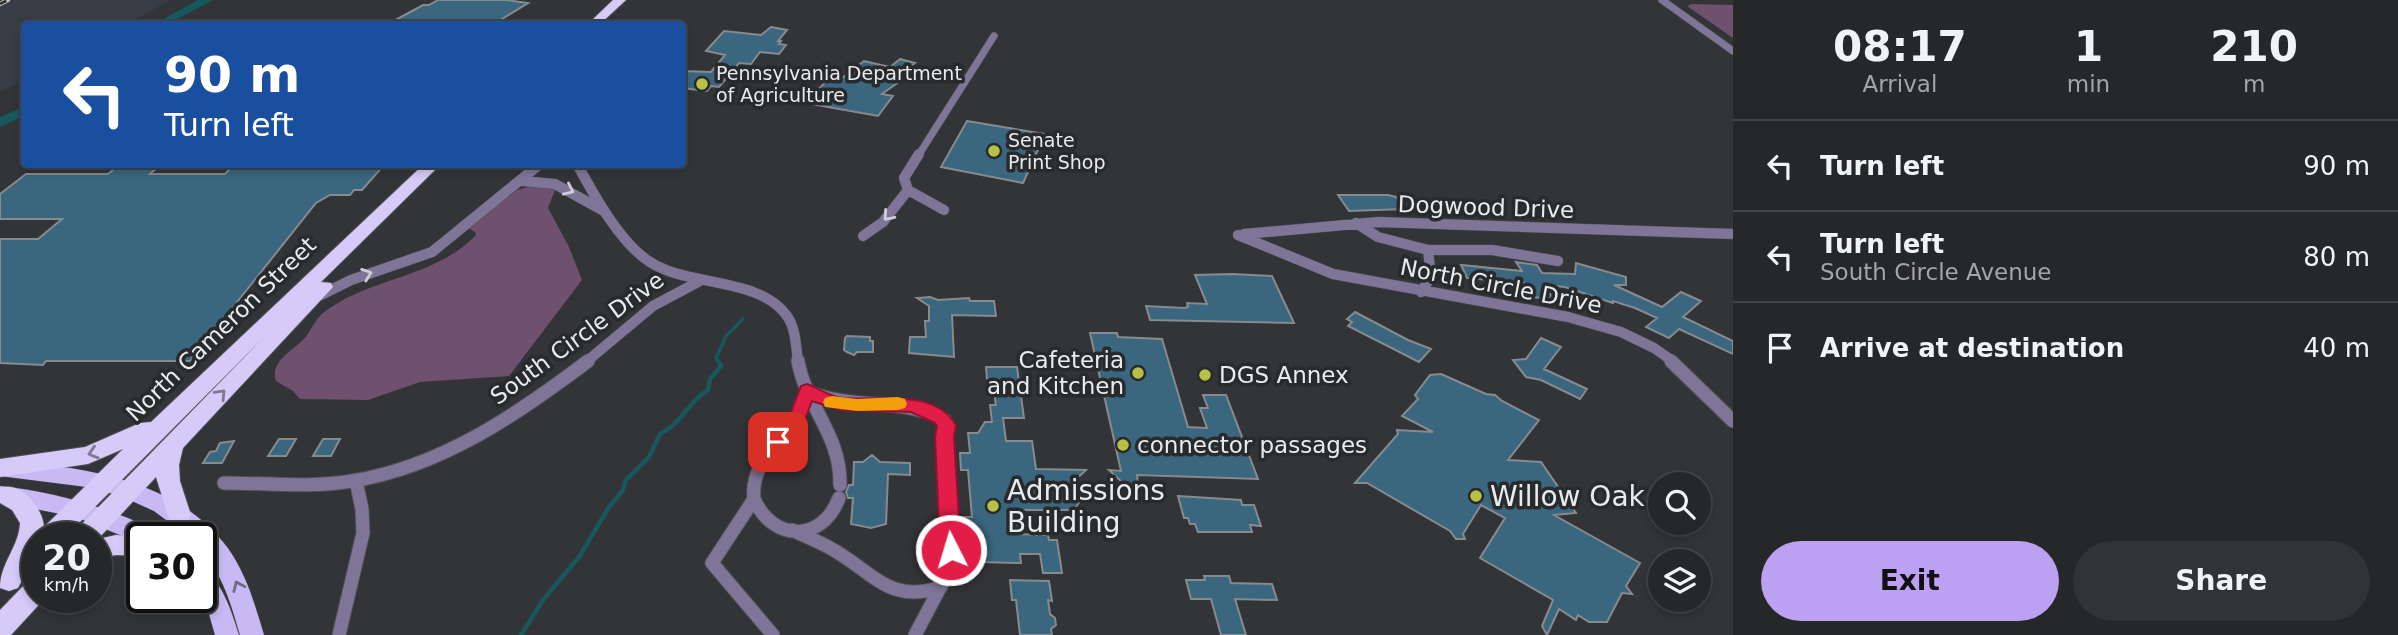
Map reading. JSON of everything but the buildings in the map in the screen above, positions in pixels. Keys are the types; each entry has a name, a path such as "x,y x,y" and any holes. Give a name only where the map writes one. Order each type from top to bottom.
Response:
{"highway":[{"path":"584,21 607,0"},
{"path":"597,21 620,0"},
{"name":"North Cameron Street","path":"65,522 175,411 430,168"},
{"name":"North Cameron Street","path":"99,522 307,304 446,168"},
{"path":"0,468 74,458 101,451 139,434 175,411"},
{"path":"174,443 166,465 166,479 179,515"},
{"path":"3,494 25,505 33,519 29,540 4,584"},
{"path":"4,584 21,567"},
{"path":"0,628 21,606"}],"main road":[{"path":"0,468 50,473 102,484 128,491 179,515 203,533 230,568 244,599 252,635"},
{"path":"3,494 78,509 126,527"},
{"path":"217,606 227,635"}],"street":[{"path":"1662,0 1733,51"},
{"path":"944,210 908,190 904,178 993,36"},
{"path":"307,304 351,280 432,252 536,168"},
{"path":"580,168 635,250 649,262 668,273 754,294 786,313 791,322 796,360 807,390 836,446 840,462 838,507 821,528 792,530"},
{"path":"521,181 536,180 561,186 612,217"},
{"path":"863,236 883,222 908,190"},
{"path":"1356,223 1378,237 1428,250 1492,250 1558,261"},
{"name":"Dogwood Drive","path":"1238,235 1356,223 1733,234"},
{"name":"North Circle Drive","path":"1238,235 1322,271 1420,292 1568,317 1633,337 1679,366 1733,421"},
{"path":"1420,292 1431,283 1433,276 1428,250"},
{"name":"South Circle Drive","path":"224,483 356,481 419,461 501,421 586,362 658,302 678,289 698,282"},
{"path":"807,390 799,414 756,472 752,483 754,499 762,514 837,552 891,589 923,594 942,587"},
{"path":"807,390 840,404 914,405 945,420 948,546 952,558 948,576 915,635"},
{"path":"339,635 361,553 363,514 356,481"},
{"path":"754,499 712,563 773,635"}],"shaded area":[{"path":"14,0 171,0 132,21 21,21 21,81 0,92 0,7"},
{"path":"1733,5 1733,38 1687,6"},
{"path":"536,185 555,190 548,208 569,247 582,280 509,376 420,382 368,400 300,399 293,391 276,381 279,362 304,339 323,313 360,292 440,261 475,236 476,233 469,228 517,190"}],"waterway":[{"path":"166,21 207,0"},
{"path":"0,123 21,112"},
{"path":"719,362 716,358 726,336 743,319"},
{"path":"521,635 543,600 579,557 609,507 623,490 626,480 649,457 660,434 673,425 695,400 708,390 710,379 721,366 718,361"}],"railway":[{"path":"0,4 8,0"}],"slow traffic":[{"path":"832,402 857,405 898,404"}],"place":[{"name":"Pennsylvania Department of Agriculture","path":"702,84"},
{"name":"Senate Print Shop","path":"994,151"},
{"name":"Cafeteria and Kitchen","path":"1138,373"},
{"name":"DGS Annex","path":"1205,375"},
{"name":"connector passages","path":"1123,445"},
{"name":"Willow Oak","path":"1476,496"},
{"name":"Admissions Building","path":"993,506"}],"route":[{"path":"778,442 799,414 807,390 840,404 914,405 942,418 947,425 948,546 951,550"}]}
